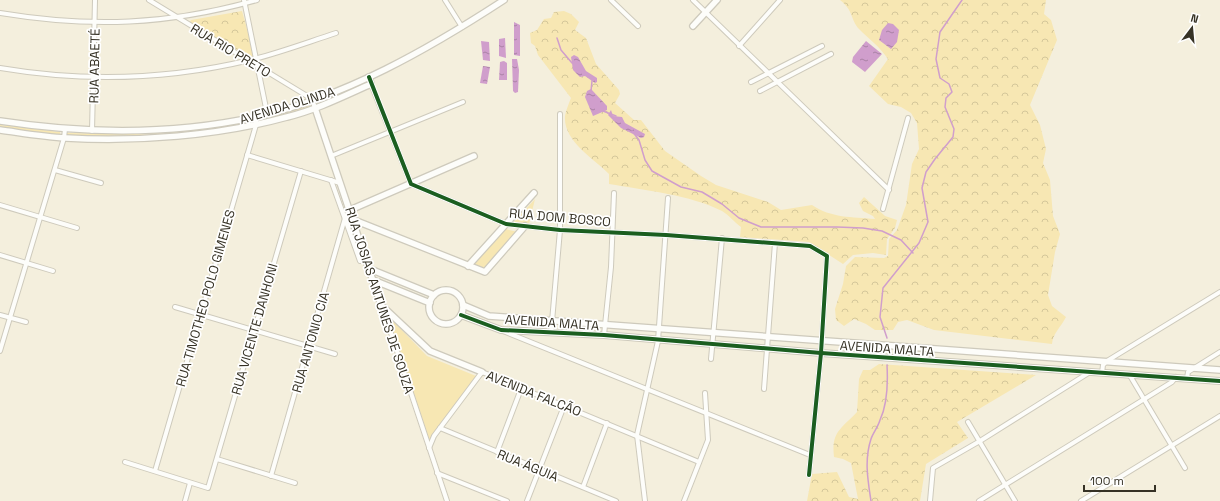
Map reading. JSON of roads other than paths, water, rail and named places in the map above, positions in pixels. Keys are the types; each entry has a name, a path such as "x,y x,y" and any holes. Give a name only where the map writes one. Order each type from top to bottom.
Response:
{"street":[{"name":"RUA ABAETÉ","path":"92,131 95,0"},
{"name":"RUA RIO PRETO","path":"149,0 247,61 312,99"},
{"path":"0,13 53,21 133,23 179,18 257,0"},
{"path":"445,0 462,27"},
{"name":"AVENIDA OLINDA","path":"0,121 65,129 122,132 168,129 256,117 312,99 369,77 462,27 504,0"},
{"path":"611,0 638,26"},
{"path":"693,0 889,190"},
{"path":"693,26 717,0"},
{"path":"739,46 780,0"},
{"path":"244,2 267,113"},
{"path":"0,68 37,74 94,78 141,76 197,70 247,61 336,33"},
{"path":"751,82 822,46"},
{"path":"760,90 831,54"},
{"path":"369,77 411,184"},
{"name":"AVENIDA OLINDA","path":"0,130 64,138 93,139 158,136 256,124 315,108 371,84"},
{"name":"RUA JOSIAS ANTUNES DE SOUZA","path":"312,99 354,220 447,501"},
{"path":"331,156 463,102"},
{"path":"551,333 560,230 560,114"},
{"name":"RUA TIMOTHEO POLO GIMENES","path":"154,471 256,124 256,117"},
{"path":"884,209 908,118"},
{"path":"0,351 28,263 64,138 65,129"},
{"path":"247,155 340,183"},
{"path":"350,210 474,156"},
{"path":"55,170 101,183"},
{"name":"RUA VICENTE DANHONI","path":"190,483 208,488 300,171"},
{"path":"332,180 360,261"},
{"name":"RUA DOM BOSCO","path":"411,184 506,224 560,230 722,238 810,246 827,256 822,340"},
{"path":"468,266 534,192"},
{"path":"604,336 614,193"},
{"path":"645,501 637,436 658,341 668,198"},
{"path":"0,205 77,228"},
{"name":"RUA ANTONIO CIA","path":"271,476 345,218 350,210"},
{"path":"354,220 484,272 525,226"},
{"path":"711,359 722,238"},
{"path":"764,389 775,243"},
{"path":"0,255 53,271"},
{"path":"370,269 434,295"},
{"path":"373,280 430,303"},
{"path":"443,290 453,292 461,298 463,305 460,315 453,322 442,323 431,314 430,303 434,295 443,290"},
{"path":"1102,372 1103,366 1107,361 1220,292"},
{"name":"AVENIDA FALCÃO","path":"381,305 430,351 699,462"},
{"name":"AVENIDA MALTA","path":"463,305 489,316 605,323 714,333 1220,370"},
{"path":"175,307 335,354"},
{"path":"0,315 26,322"},
{"name":"AVENIDA MALTA","path":"460,315 501,330 604,336 1220,381"},
{"path":"501,330 810,455"},
{"path":"809,475 822,340"},
{"path":"1187,378 1188,372 1220,352"},
{"path":"429,448 440,428 482,372"},
{"path":"930,501 933,468 980,441 1090,372"},
{"path":"1129,374 1185,468"},
{"path":"979,501 1172,382 1176,377"},
{"path":"497,452 521,389"},
{"path":"684,501 707,444 705,393"},
{"path":"527,501 564,406"},
{"path":"1081,501 1220,416"},
{"path":"968,422 1015,501"},
{"path":"583,487 607,423"},
{"name":"RUA ÁGUIA","path":"440,428 616,501"},
{"path":"217,459 295,483"},
{"path":"125,462 190,483 185,501"},
{"path":"437,472 507,501"}],"water":[{"path":"514,22 520,25 520,56 514,55"},
{"path":"888,23 893,24 899,30 897,42 891,49 879,40 882,30"},
{"path":"505,38 506,58 499,56 499,39"},
{"path":"481,41 489,42 490,61 483,60"},
{"path":"866,41 882,54 865,72 852,62 853,57"},
{"path":"574,55 578,57 586,71 597,78 597,82 595,83 585,76 580,77 573,70 571,57"},
{"path":"512,59 517,59 519,70 518,92 515,93 513,91"},
{"path":"504,61 507,63 507,80 499,80 500,62"},
{"path":"483,66 490,67 487,84 480,83"},
{"path":"591,89 607,106 607,110 593,116 585,97 587,91"},
{"path":"611,110 613,116 622,117 625,123 645,134 644,137 641,138 621,128 608,115"}],"waterway":[{"path":"887,338 880,317 883,288 919,243 928,222 922,188 926,172 953,137 954,129 945,107 946,98 952,92 949,84 940,78 936,59 940,32 962,0"},
{"path":"557,38 561,50 572,63"},
{"path":"591,91 592,81"},
{"path":"603,111 616,116"},
{"path":"632,131 639,140 645,160 652,171 681,187 702,192 722,204 739,218 761,227 837,227 863,228 882,231 901,240 913,253"},
{"path":"871,501 867,463 871,439 885,407 887,365"}]}
